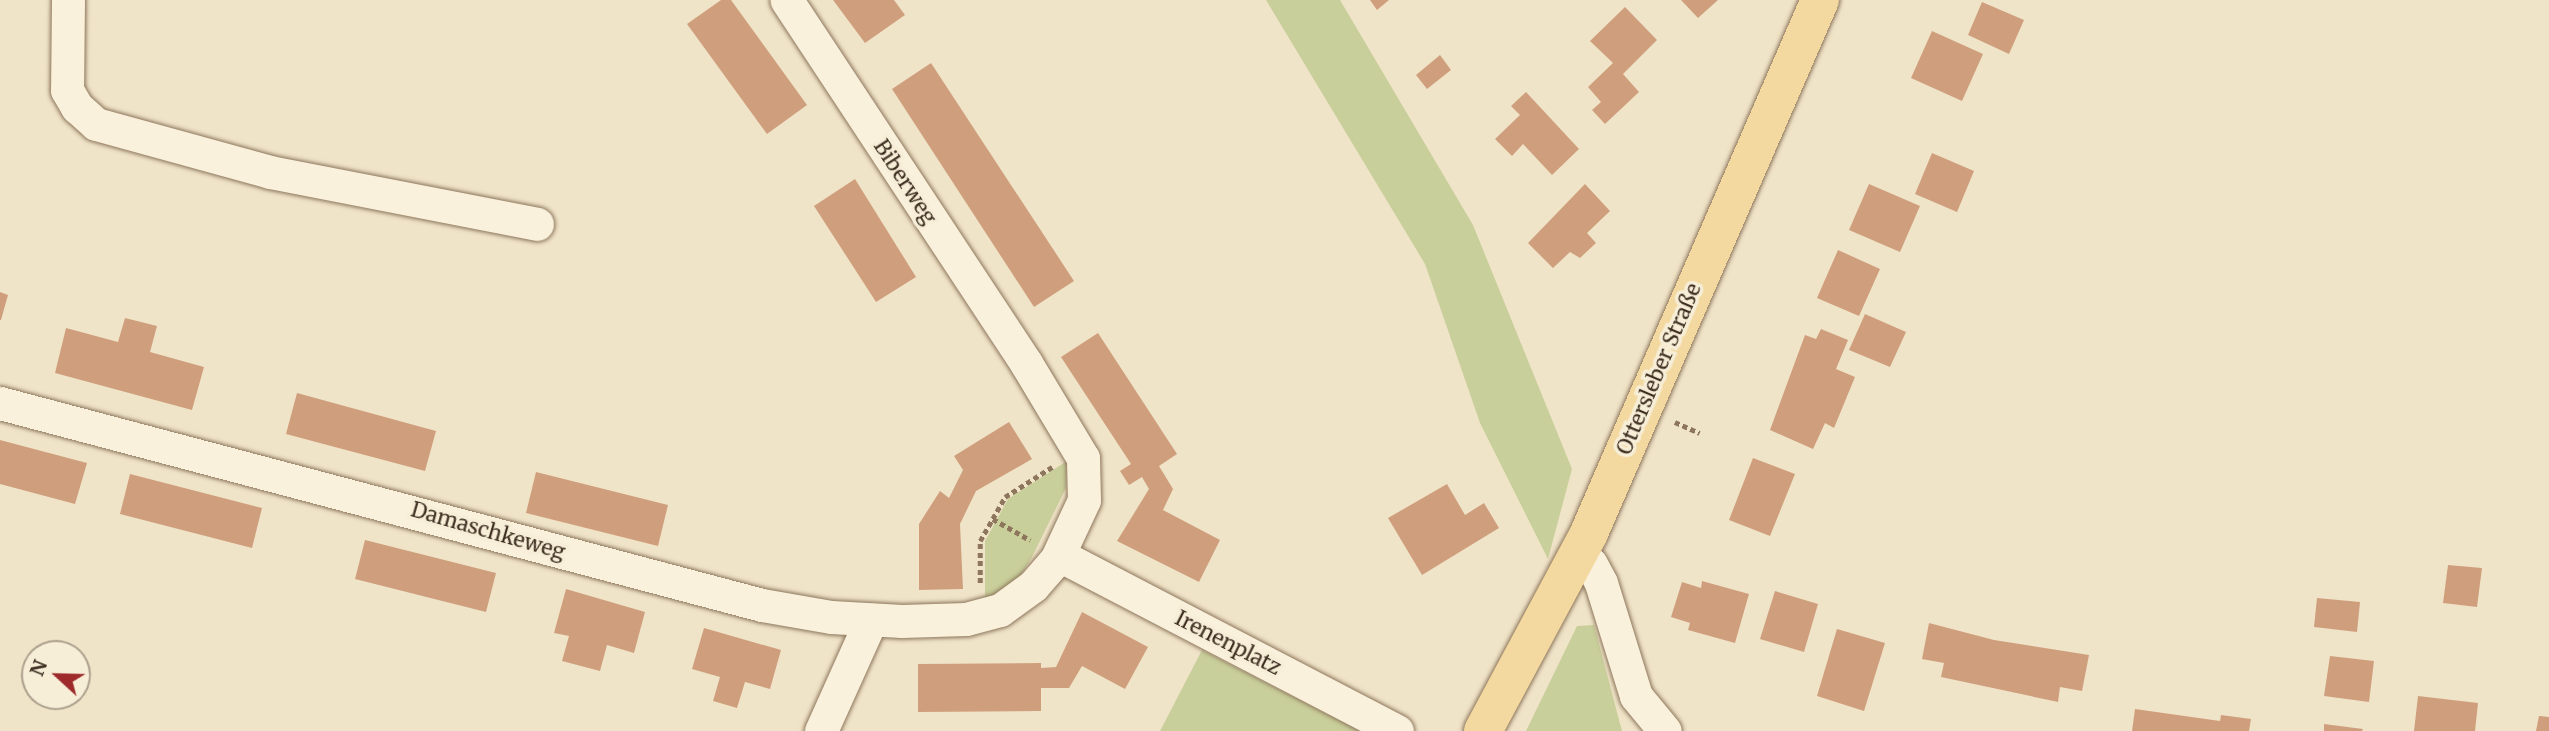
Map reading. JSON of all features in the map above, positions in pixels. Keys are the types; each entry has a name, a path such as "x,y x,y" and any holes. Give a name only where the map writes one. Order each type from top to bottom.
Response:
{"main road":[{"name":"Ottersleber Straße","path":"1483,731 1578,554 1820,0"}],"street":[{"path":"68,0 67,90 77,107 96,124 270,172 537,224"},
{"name":"Biberweg","path":"788,0 1026,363 1079,449"},
{"name":"Damaschkeweg","path":"0,403 731,597 871,620 980,617"},
{"path":"980,617 1025,594 1059,555 1086,490 1079,449"},
{"path":"1578,554 1591,564 1601,583 1636,696 1665,731"},
{"name":"Irenenplatz","path":"1059,555 1397,731"},
{"path":"821,731 871,620"}],"path":[{"path":"1690,428 1700,433"},
{"path":"980,617 980,541 992,519 1005,497 1079,449"},
{"path":"992,519 1059,555"}],"green space":[{"path":"1266,0 1340,0 1473,225 1572,469 1548,559 1480,423 1425,264"},
{"path":"1067,461 1066,488 1032,557 1016,583 985,602 985,541 1008,499"},
{"path":"1594,625 1622,731 1526,731 1577,626"},
{"path":"1202,650 1360,731 1160,731"}],"building":[{"path":"721,0 731,0 807,105 767,134 687,24"},
{"path":"833,0 894,0 905,15 865,43"},
{"path":"1370,0 1389,0 1377,10"},
{"path":"1681,0 1718,0 1698,18"},
{"path":"1982,2 2024,20 2009,54 1968,35"},
{"path":"1625,7 1657,40 1623,74 1639,92 1605,124 1592,110 1601,102 1588,87 1613,63 1590,41"},
{"path":"1932,31 1983,54 1962,101 1911,78"},
{"path":"1440,55 1451,70 1427,89 1416,75"},
{"path":"931,63 1074,281 1034,307 892,89"},
{"path":"1526,92 1579,149 1552,175 1523,144 1512,156 1495,139 1520,115 1511,106"},
{"path":"1932,153 1974,171 1957,212 1915,194"},
{"path":"855,179 916,277 876,302 814,206"},
{"path":"1585,184 1610,211 1587,233 1596,243 1580,258 1570,252 1553,268 1528,243"},
{"path":"1869,184 1920,206 1900,252 1849,230"},
{"path":"1838,250 1880,269 1859,316 1817,298"},
{"path":"0,292 8,295 1,320 0,320"},
{"path":"1865,314 1906,332 1890,367 1849,350"},
{"path":"125,318 157,326 150,352 204,367 192,410 55,373 66,328 118,342"},
{"path":"1821,329 1848,340 1836,369 1855,377 1834,428 1825,423 1813,449 1770,430 1805,335 1816,339"},
{"path":"1098,333 1177,454 1159,466 1173,489 1163,510 1220,540 1199,582 1117,541 1149,489 1142,477 1129,485 1120,471 1131,464 1061,357"},
{"path":"297,393 436,431 425,471 286,434"},
{"path":"1009,422 1032,459 976,491 960,524 963,589 919,590 919,524 940,491 949,498 963,470 954,456"},
{"path":"0,440 87,463 75,504 0,484"},
{"path":"1753,458 1795,474 1770,536 1729,520"},
{"path":"536,472 668,505 658,546 526,513"},
{"path":"130,474 262,508 252,548 120,514"},
{"path":"1447,484 1465,515 1484,503 1499,528 1422,575 1388,518"},
{"path":"365,540 496,573 486,612 355,579"},
{"path":"2448,565 2482,568 2477,607 2443,603"},
{"path":"1702,581 1749,594 1735,643 1688,630 1690,623 1671,617 1682,582 1701,588"},
{"path":"566,589 645,612 634,653 607,645 600,671 562,661 569,636 554,633"},
{"path":"1775,591 1818,604 1804,652 1760,639"},
{"path":"2317,598 2360,602 2357,632 2314,627"},
{"path":"1082,612 1148,647 1125,689 1082,666 1069,688 1041,688 1041,711 918,712 918,664 1041,663 1041,668 1056,667"},
{"path":"1929,623 1994,640 2089,655 2082,691 2060,687 2058,702 1941,677 1944,663 1922,659"},
{"path":"704,628 781,650 770,689 745,682 737,708 713,701 720,677 692,669"},
{"path":"1837,629 1885,643 1864,711 1817,696"},
{"path":"2330,656 2374,661 2369,702 2324,696"},
{"path":"2418,696 2478,703 2475,731 2414,731"},
{"path":"2135,709 2220,721 2221,715 2251,719 2249,731 2132,731"},
{"path":"2539,716 2549,717 2549,731 2536,731"},
{"path":"2324,724 2363,729 2324,731"}]}
